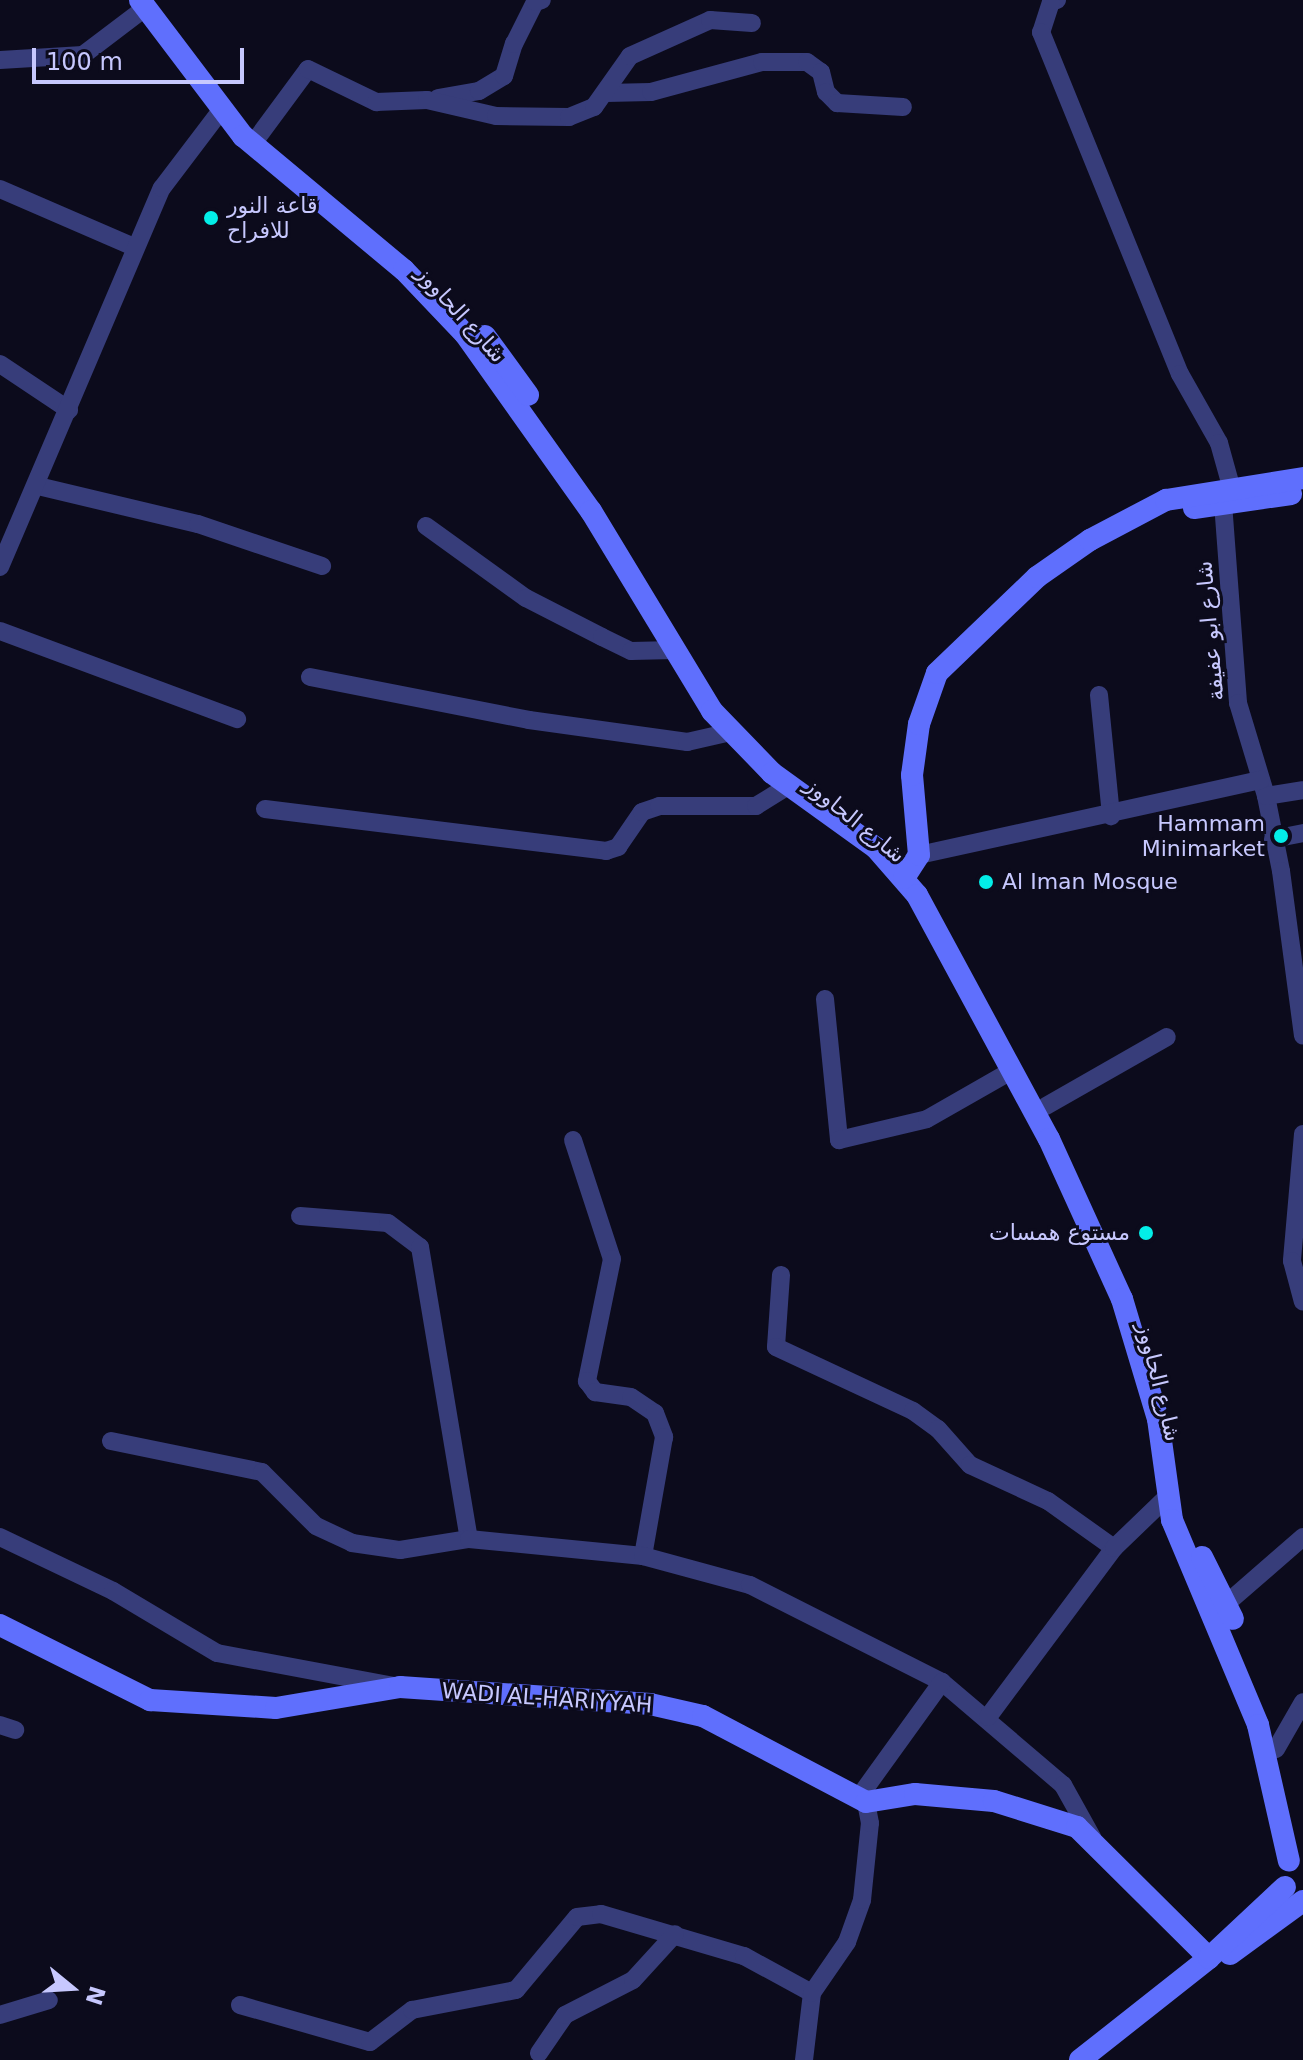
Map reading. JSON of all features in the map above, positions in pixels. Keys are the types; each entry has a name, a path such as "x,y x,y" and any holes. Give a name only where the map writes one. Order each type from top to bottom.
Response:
{"main road":[{"path":"147,3 222,109 404,270 465,334 591,511 674,650 731,732 789,785 876,848 912,867"},
{"name":"شارع الحاووز","path":"147,3 256,138 415,262 474,321 631,549 728,709 809,783 879,834 912,867 1080,1168 1147,1327 1175,1434 1184,1510 1194,1542 1246,1648 1276,1749 1298,1854"},
{"path":"1227,495 1303,478"},
{"path":"1080,2060 1209,1958 1230,1954 1297,1895 1283,1873 1298,1854 1231,1650 1179,1542 1158,1419 1122,1299 1062,1166 1011,1071 912,867 912,775 919,724 937,673 1037,577 1126,521 1166,500 1303,492"},
{"name":"WADI AL-HARIYYAH","path":"0,1625 150,1700 276,1708 400,1687 650,1704 703,1716 863,1800"},
{"path":"863,1800 915,1794 994,1801 1059,1820 1093,1839 1144,1897 1209,1958"}],"street":[{"path":"256,138 308,69 376,102 427,100 479,91 504,76 514,44 535,2 542,0"},
{"name":"شارع ابو عفيفة","path":"1057,0 1051,2 1041,32 1180,374 1219,443 1227,495 1238,703 1264,788 1303,1036"},
{"path":"0,60 83,55 147,3"},
{"path":"427,100 496,116 549,118 581,113 606,93 630,56 710,20 752,23"},
{"path":"606,93 651,92 762,62 807,62 821,72 826,92 837,103 903,107"},
{"path":"0,567 38,486 134,247 180,159 222,109"},
{"path":"0,189 134,247"},
{"path":"0,364 69,410"},
{"path":"38,486 198,524 322,566"},
{"path":"426,526 526,598 602,637 631,651 674,650"},
{"path":"0,631 237,719"},
{"path":"310,677 529,720 687,742 731,732"},
{"path":"1099,695 1111,816"},
{"path":"265,809 606,851 618,847 642,812 659,806 756,806 789,785"},
{"path":"912,867 1111,816 1264,788 1303,790"},
{"path":"1273,839 1303,833"},
{"path":"825,999 839,1140 927,1119 1011,1071"},
{"path":"1046,1106 1167,1037"},
{"path":"1303,1134 1298,1223 1292,1261 1303,1302"},
{"path":"573,1140 612,1259 587,1381 595,1392 631,1397 655,1413 664,1437 643,1556"},
{"path":"300,1216 388,1223 420,1247 469,1539"},
{"path":"781,1275 776,1347 913,1411 938,1429 970,1465 1048,1501 1114,1548"},
{"path":"111,1441 262,1472 316,1526 352,1543 400,1550 469,1539 643,1556 750,1585 942,1682 988,1717 1063,1785 1093,1839"},
{"path":"988,1717 1114,1548 1169,1495"},
{"path":"0,1537 113,1591 217,1653 400,1687"},
{"path":"1226,1604 1303,1537"},
{"path":"804,2060 812,1993 847,1942 862,1900 870,1823 863,1800 942,1682"},
{"path":"1276,1749 1303,1702"},
{"path":"240,2005 370,2042 412,2010 516,1990 577,1917 601,1914 744,1956 812,1993"},
{"path":"539,2053 565,2015 633,1980 675,1934"},
{"path":"0,2015 49,2000"}],"place":[{"name":"قاعة النور للافراح","path":"211,218"},
{"name":"Hammam Minimarket","path":"1281,836"},
{"name":"Al Iman Mosque","path":"986,882"},
{"name":"مستوع همسات","path":"1146,1233"}]}
